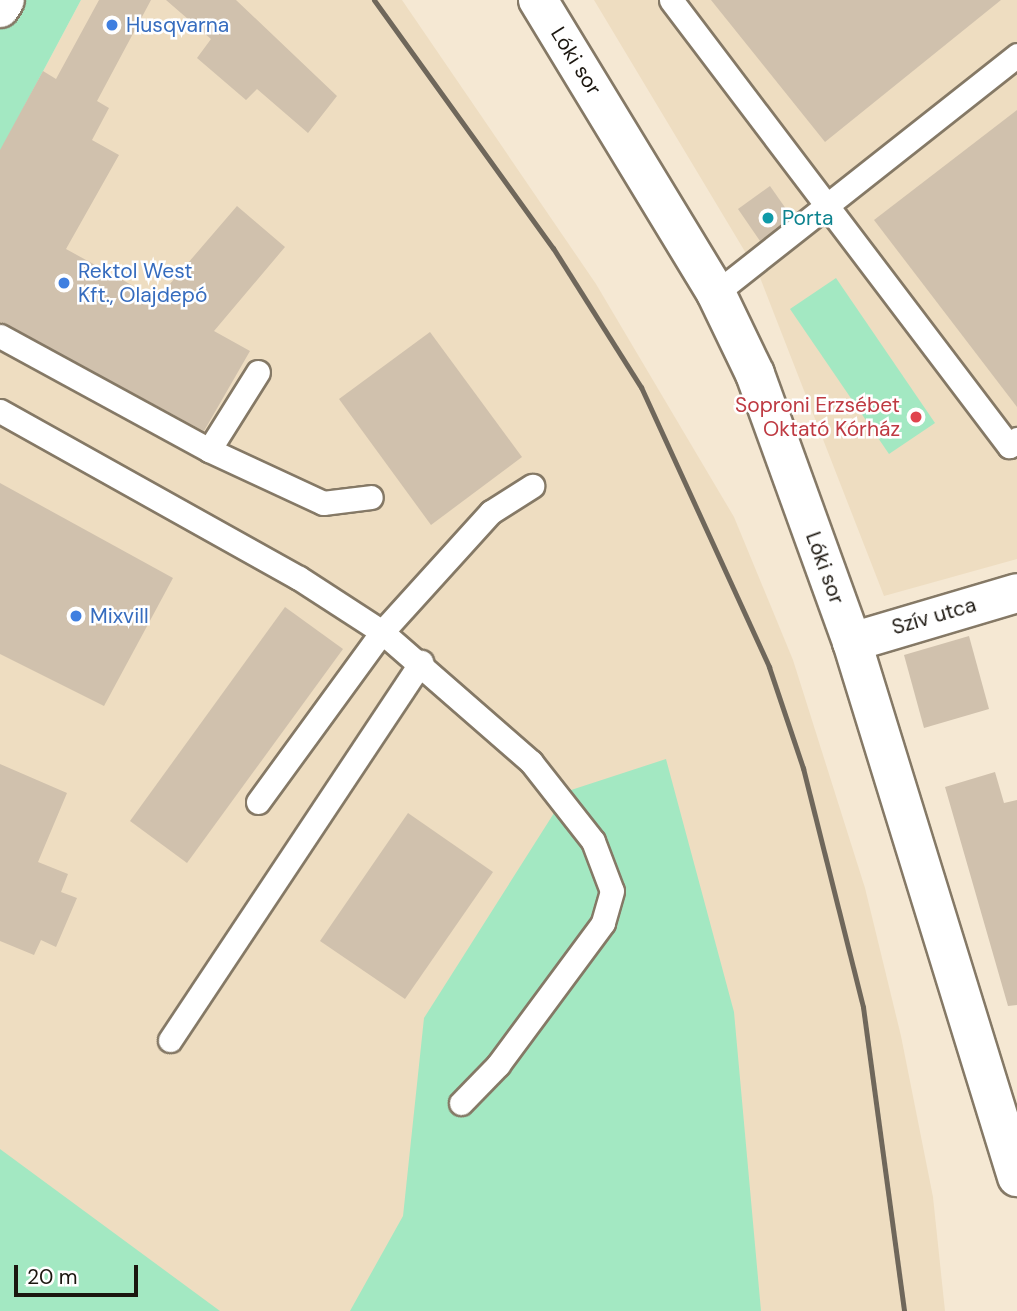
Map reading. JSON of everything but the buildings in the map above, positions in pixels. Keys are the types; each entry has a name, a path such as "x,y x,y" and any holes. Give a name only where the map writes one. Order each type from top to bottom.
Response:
{"street":[{"path":"0,8 5,0"},
{"name":"Lóki sor","path":"538,0 716,293 755,374 852,642 1017,1177"},
{"name":"Szív utca","path":"852,642 1017,593"}],"lane":[{"path":"671,0 1009,446 1017,439"},
{"path":"716,293 1017,55"},
{"path":"0,337 209,450 323,503 371,497"},
{"path":"209,450 258,372"},
{"path":"0,411 299,578 382,632 421,662 531,762 593,841 612,891 603,923 573,966 461,1103"},
{"path":"258,802 382,632 491,512 532,486"},
{"path":"170,1040 421,662"}],"shaded area":[{"path":"81,0 402,0 596,284 734,517 793,660 865,888 901,1036 933,1197 945,1311 0,1311 0,152"},
{"name":"Soproni Erzsébet Oktató Kórház","path":"594,0 1017,0 1017,559 884,596 759,275"}],"green space":[{"path":"0,0 81,0 0,152"},
{"path":"836,278 935,423 889,454 790,309"},
{"path":"666,759 734,1012 761,1311 350,1311 403,1216 424,1018 568,791"},
{"path":"0,1149 220,1311 0,1311"}],"railway":[{"path":"374,0 553,248 641,387 769,667 803,768 863,1007 904,1311"}],"place":[{"name":"Husqvarna","path":"112,25"},
{"name":"Porta","path":"768,218"},
{"name":"Rektol West Kft., Olajdepó","path":"64,283"},
{"name":"Soproni Erzsébet Oktató Kórház","path":"916,417"},
{"name":"Mixvill","path":"76,616"}]}
